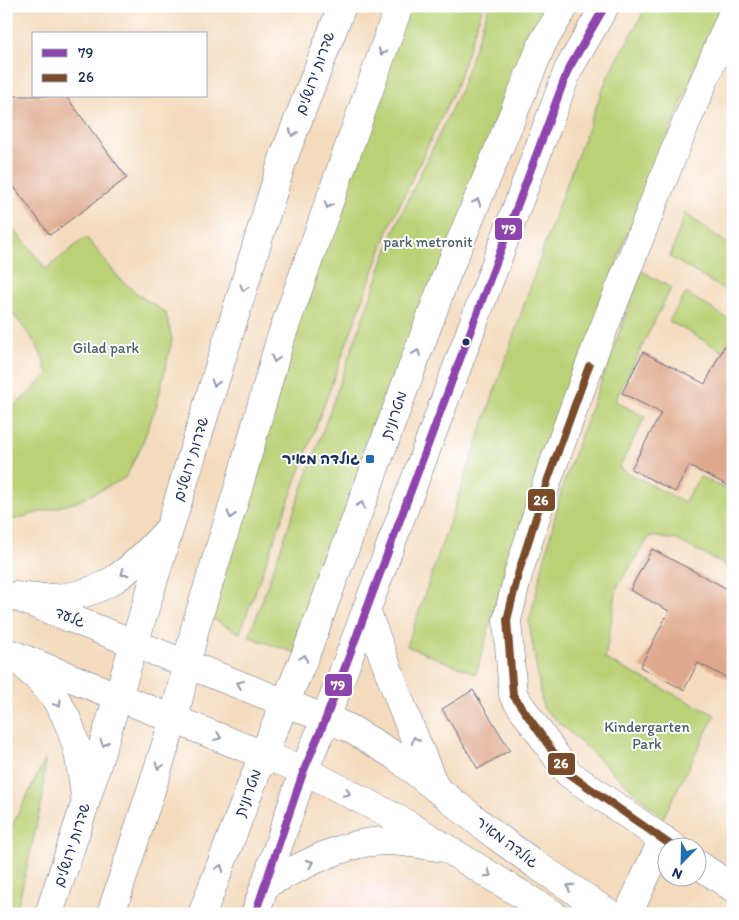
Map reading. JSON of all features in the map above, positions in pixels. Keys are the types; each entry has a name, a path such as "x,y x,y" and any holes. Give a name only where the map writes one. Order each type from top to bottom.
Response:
{"main road":[{"name":"שדרות ירושלים","path":"49,914 85,804 283,159 342,6"},
{"path":"111,914 174,720 195,628 239,486 279,343 399,6"},
{"name":"מטרונית","path":"202,914 263,755 305,656 446,276 543,42 565,6"},
{"path":"255,914 304,770 326,718 568,70 605,6"},
{"path":"662,838 568,774 513,695 507,620 519,571 548,479 597,344 678,142 733,12"},
{"path":"10,594 45,598 72,596 99,588 121,576 142,558 171,526"},
{"name":"גלעד","path":"10,594 134,642"},
{"path":"366,610 404,712 434,785"},
{"name":"גולדה מאיר","path":"134,642 349,728 394,755 496,836 610,914"},
{"path":"10,653 174,720 304,770 402,821 553,914"},
{"path":"10,653 52,694 67,720 83,774 85,804"},
{"path":"266,884 331,854 365,843 382,841 446,848"},
{"path":"628,914 656,866"},
{"path":"706,870 733,888"}],"shaded area":[{"path":"405,881 451,914 295,914 354,884"}],"green space":[{"name":"park metronit","path":"399,6 483,6 455,89 391,223 240,633 201,613"},
{"name":"park metronit","path":"489,6 565,6 305,656 249,637 397,223 460,91"},
{"path":"647,6 722,6 624,242 500,589 476,674 407,646 557,209 607,78"},
{"path":"685,213 733,248 733,295 670,257"},
{"name":"Gilad park","path":"6,219 46,269 86,237 120,279 140,296 166,313 172,340 157,404 141,447 125,478 77,502 12,520 6,519 6,413 48,374 38,347 6,304"},
{"name":"Kindergarten Park","path":"642,271 671,288 615,401 645,417 619,468 684,502 700,477 733,492 733,569 677,540 650,536 617,587 605,659 715,715 663,818 543,708 529,622 563,484"},
{"path":"686,293 733,322 733,357 669,321"},
{"path":"45,760 43,796 16,914 6,914 6,838"}],"building":[{"path":"6,96 32,96 32,98 67,98 127,178 50,235 6,176"},
{"path":"733,329 733,488 689,466 675,492 631,469 661,413 622,393 643,352 705,384"},
{"path":"652,549 733,592 733,681 698,663 684,690 640,667 669,611 630,590"},
{"path":"473,690 510,750 478,769 442,709"}],"transit line":[{"name":"79","path":"255,914 304,770 326,718 568,70 605,6"},
{"name":"26","path":"589,366 548,479 519,571 507,620 513,695 568,773 661,838"}],"place":[{"name":"גולדה מאיר","path":"370,459"}]}
